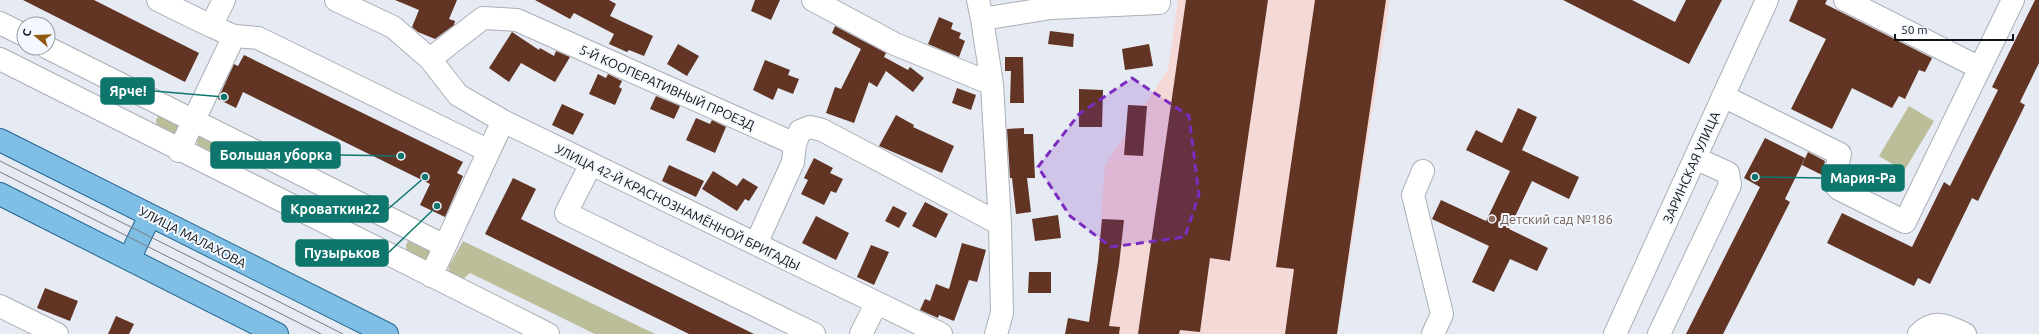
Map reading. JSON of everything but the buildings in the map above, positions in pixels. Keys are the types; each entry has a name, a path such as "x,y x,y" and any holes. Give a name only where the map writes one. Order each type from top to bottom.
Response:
{"main road":[{"name":"УЛИЦА МАЛАХОВА","path":"0,140 387,334"},
{"path":"0,194 277,334"},
{"path":"129,259 150,216"}],"street":[{"path":"158,0 234,36 258,38 489,152"},
{"path":"211,26 224,0"},
{"path":"336,0 393,27 430,58"},
{"path":"813,0 895,44 992,84"},
{"name":"ЗАРИНСКАЯ УЛИЦА","path":"1615,334 1767,0"},
{"path":"1845,0 1980,68"},
{"path":"1723,96 1840,154 1833,182 1839,189 1905,222 2013,0"},
{"path":"996,334 1002,313 1000,224 992,84 980,9 1051,8 1159,3"},
{"name":"5-Й КООПЕРАТИВНЫЙ ПРОЕЗД","path":"430,58 484,18 517,20 795,144"},
{"path":"0,23 16,32"},
{"path":"179,150 234,36"},
{"path":"56,52 445,246"},
{"name":"УЛИЦА 42-Й КРАСНОЗНАМЁННОЙ БРИГАДЫ","path":"430,58 458,95 503,121 876,304 941,334"},
{"path":"0,59 548,334"},
{"path":"431,276 503,121"},
{"path":"756,244 793,162 795,144 800,132 810,127 822,130 1000,224"},
{"path":"1659,334 1730,185 1728,173 1695,158"},
{"path":"591,164 566,213 814,334"},
{"path":"1423,171 1413,196 1442,314 1433,334"},
{"path":"861,334 876,304"},
{"path":"0,306 57,334"},
{"path":"1918,334 1924,328 1942,323 1965,334"}],"highlighted area":[{"path":"1132,78 1189,116 1199,195 1185,237 1111,247 1070,216 1038,167 1079,114"}],"shaded area":[{"path":"1178,0 1390,0 1337,334 1087,334 1098,261 1105,166 1168,69"}],"green space":[{"path":"1909,106 1934,121 1904,171 1879,156"},
{"path":"160,112 186,128 180,137 157,127 156,120"},
{"path":"201,133 228,148 222,157 215,158 198,148 197,141"},
{"path":"410,237 437,253 424,262 407,252 406,245"},
{"path":"463,241 655,334 595,334 470,273 462,280 448,274 449,266"}],"tram line":[{"path":"0,161 343,334"},
{"path":"0,172 321,334"}],"place":[{"name":"Ярче!","path":"224,97"},
{"name":"Большая уборка","path":"401,156"},
{"name":"Кроваткин22","path":"425,177"},
{"name":"Мария-Ра","path":"1755,177"},
{"name":"Пузырьков","path":"437,206"},
{"name":"Детский сад №186","path":"1492,219"}]}
